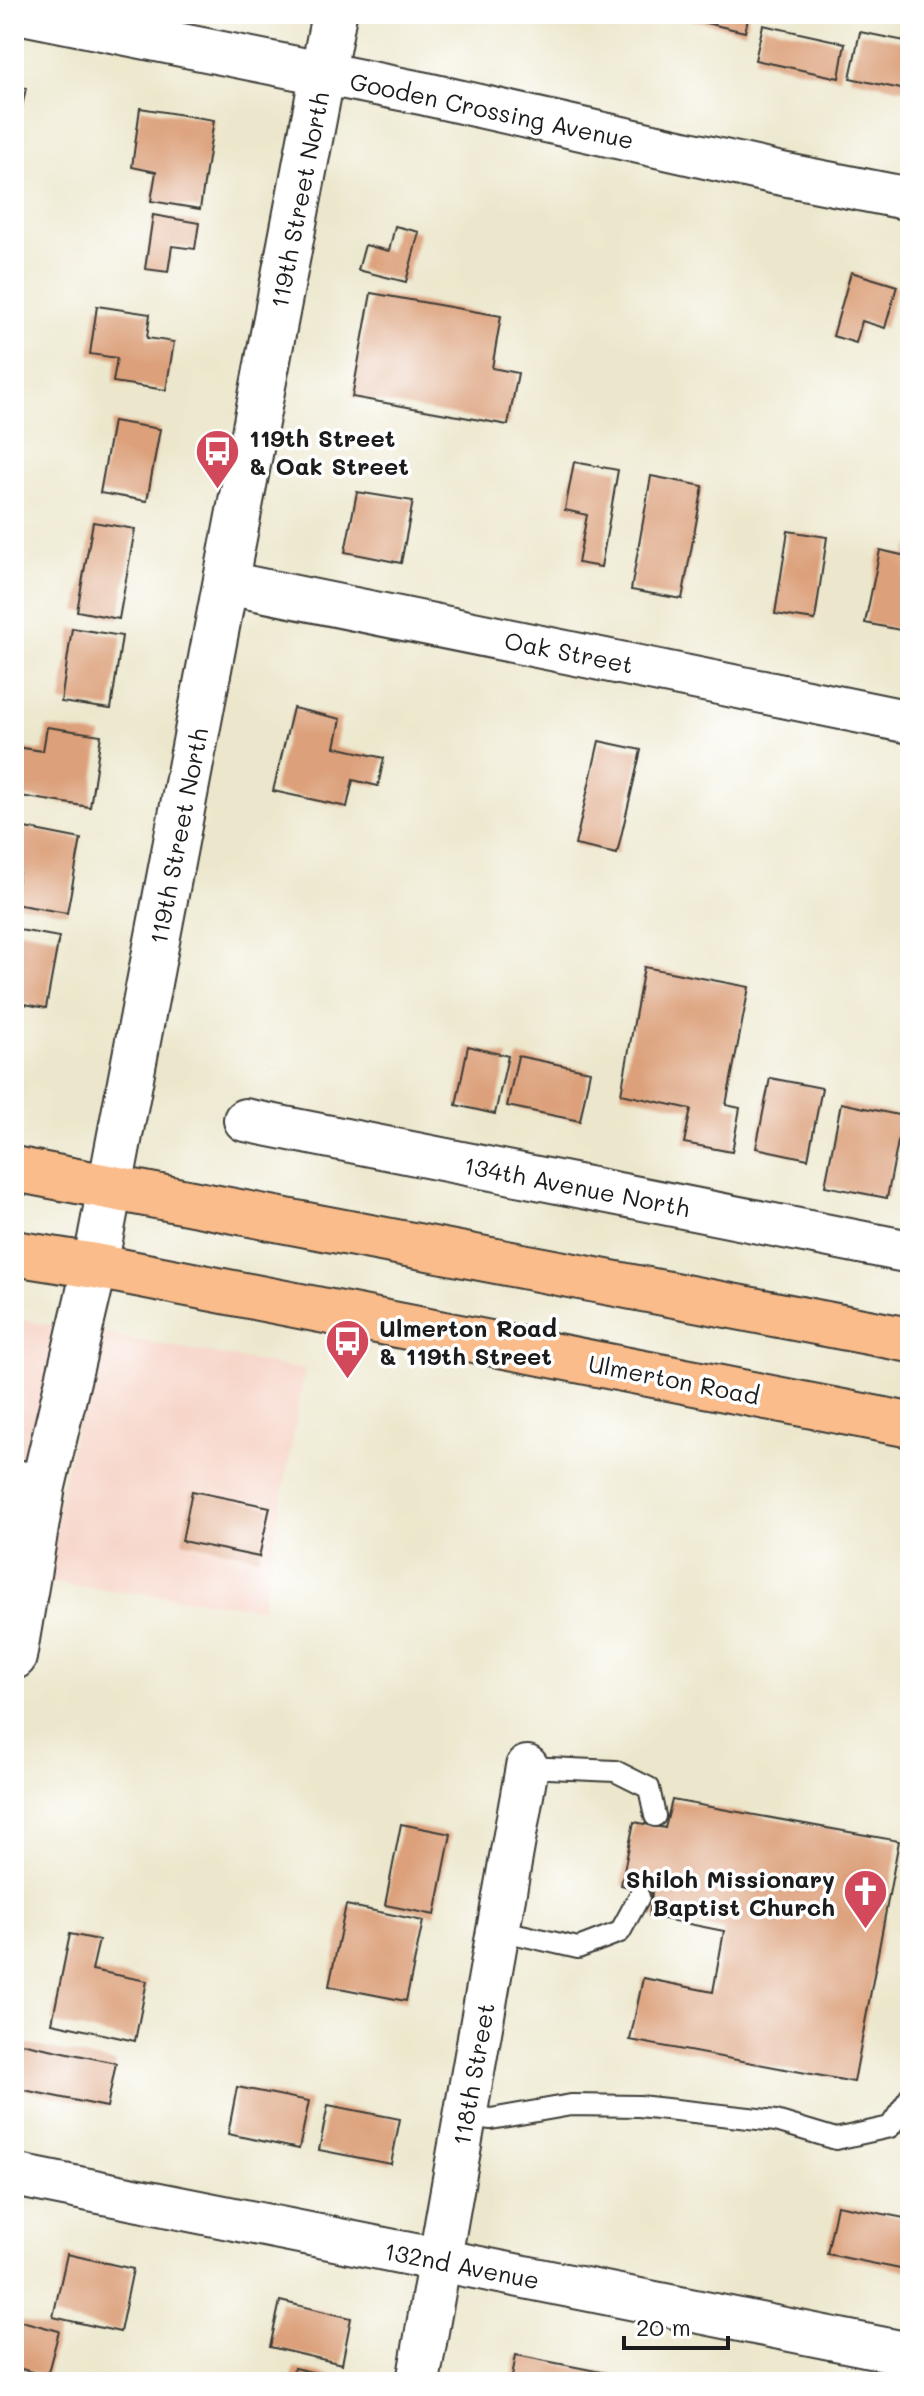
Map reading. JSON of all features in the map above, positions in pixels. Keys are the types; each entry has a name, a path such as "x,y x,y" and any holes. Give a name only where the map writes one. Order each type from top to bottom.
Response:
{"main road":[{"path":"14,1169 910,1340"},
{"name":"Ulmerton Road","path":"14,1253 95,1266 910,1425"}],"street":[{"name":"Gooden Crossing Avenue","path":"27,14 426,94 777,173 910,199"},
{"name":"119th Street North","path":"14,1657 29,1484 95,1266 334,14"},
{"name":"Oak Street","path":"227,583 910,722"},
{"name":"134th Avenue North","path":"245,1120 910,1252"},
{"name":"118th Street","path":"418,2382 527,1767"},
{"name":"132nd Avenue","path":"14,2175 910,2354"}],"lane":[{"path":"527,1767 615,1771 649,1788 655,1816"},
{"path":"499,1930 578,1948 620,1932 639,1897"},
{"path":"466,2116 491,2119 571,2105 639,2106 776,2121 836,2139 890,2127 910,2097"}],"shaded area":[{"path":"14,1318 62,1327 30,1463 14,1460"},
{"path":"98,1333 305,1370 262,1608 51,1583 42,1601 61,1490"}],"building":[{"path":"667,14 749,14 745,32"},
{"path":"763,25 845,43 839,78 755,60"},
{"path":"860,32 910,42 910,91 850,78"},
{"path":"14,86 26,88 15,140 14,140"},
{"path":"140,108 214,120 200,209 151,201 156,172 132,167"},
{"path":"153,215 199,223 195,249 172,246 168,272 145,269"},
{"path":"395,226 419,232 406,282 358,270 365,245 389,251"},
{"path":"851,272 897,286 885,328 862,321 856,343 833,336"},
{"path":"371,293 501,316 492,368 518,373 508,425 352,397"},
{"path":"97,306 150,314 147,338 174,342 166,390 113,382 117,358 90,354"},
{"path":"113,421 160,429 147,501 100,493"},
{"path":"574,462 618,470 601,567 578,563 587,515 565,510"},
{"path":"651,476 703,486 682,599 631,590"},
{"path":"357,492 413,501 401,563 345,552"},
{"path":"93,522 135,529 119,619 77,611"},
{"path":"788,531 827,537 815,620 775,614"},
{"path":"909,544 910,632 865,623 880,550 906,556"},
{"path":"72,628 122,636 111,709 61,702"},
{"path":"293,708 341,719 335,747 384,758 378,786 353,780 347,807 273,791"},
{"path":"47,727 101,735 90,807 14,795 16,747 43,751"},
{"path":"599,741 641,750 617,854 575,845"},
{"path":"25,828 81,839 67,913 14,904"},
{"path":"14,929 59,937 46,1008 14,1002"},
{"path":"644,967 749,987 726,1105 740,1108 732,1152 684,1143 691,1109 621,1094"},
{"path":"468,1046 508,1056 495,1114 456,1105"},
{"path":"518,1056 590,1071 580,1121 507,1106"},
{"path":"770,1078 822,1088 808,1159 756,1148"},
{"path":"841,1103 903,1116 887,1198 825,1186"},
{"path":"192,1491 270,1507 259,1557 182,1541"},
{"path":"672,1800 899,1841 854,2082 630,2040 643,1978 713,1992 724,1931 649,1916 652,1893 621,1885 634,1822 665,1828"},
{"path":"401,1824 451,1834 435,1915 385,1905"},
{"path":"346,1905 423,1921 406,2001 329,1986"},
{"path":"70,1934 99,1940 92,1970 147,1981 135,2041 52,2023"},
{"path":"21,2043 116,2063 107,2107 14,2088"},
{"path":"237,2087 309,2101 299,2149 228,2134"},
{"path":"328,2105 400,2119 391,2164 319,2150"},
{"path":"837,2205 910,2219 910,2271 827,2254"},
{"path":"67,2254 133,2269 120,2332 53,2317"},
{"path":"280,2301 351,2318 342,2364 270,2347"},
{"path":"14,2319 59,2331 47,2376 14,2367"},
{"path":"516,2355 621,2376 620,2382 511,2382"},
{"path":"294,2368 340,2378 339,2382 291,2382"}],"place":[{"name":"119th Street & Oak Street","path":"218,490"},
{"name":"Ulmerton Road & 119th Street","path":"348,1380"},
{"name":"Shiloh Missionary Baptist Church","path":"866,1931"}]}
